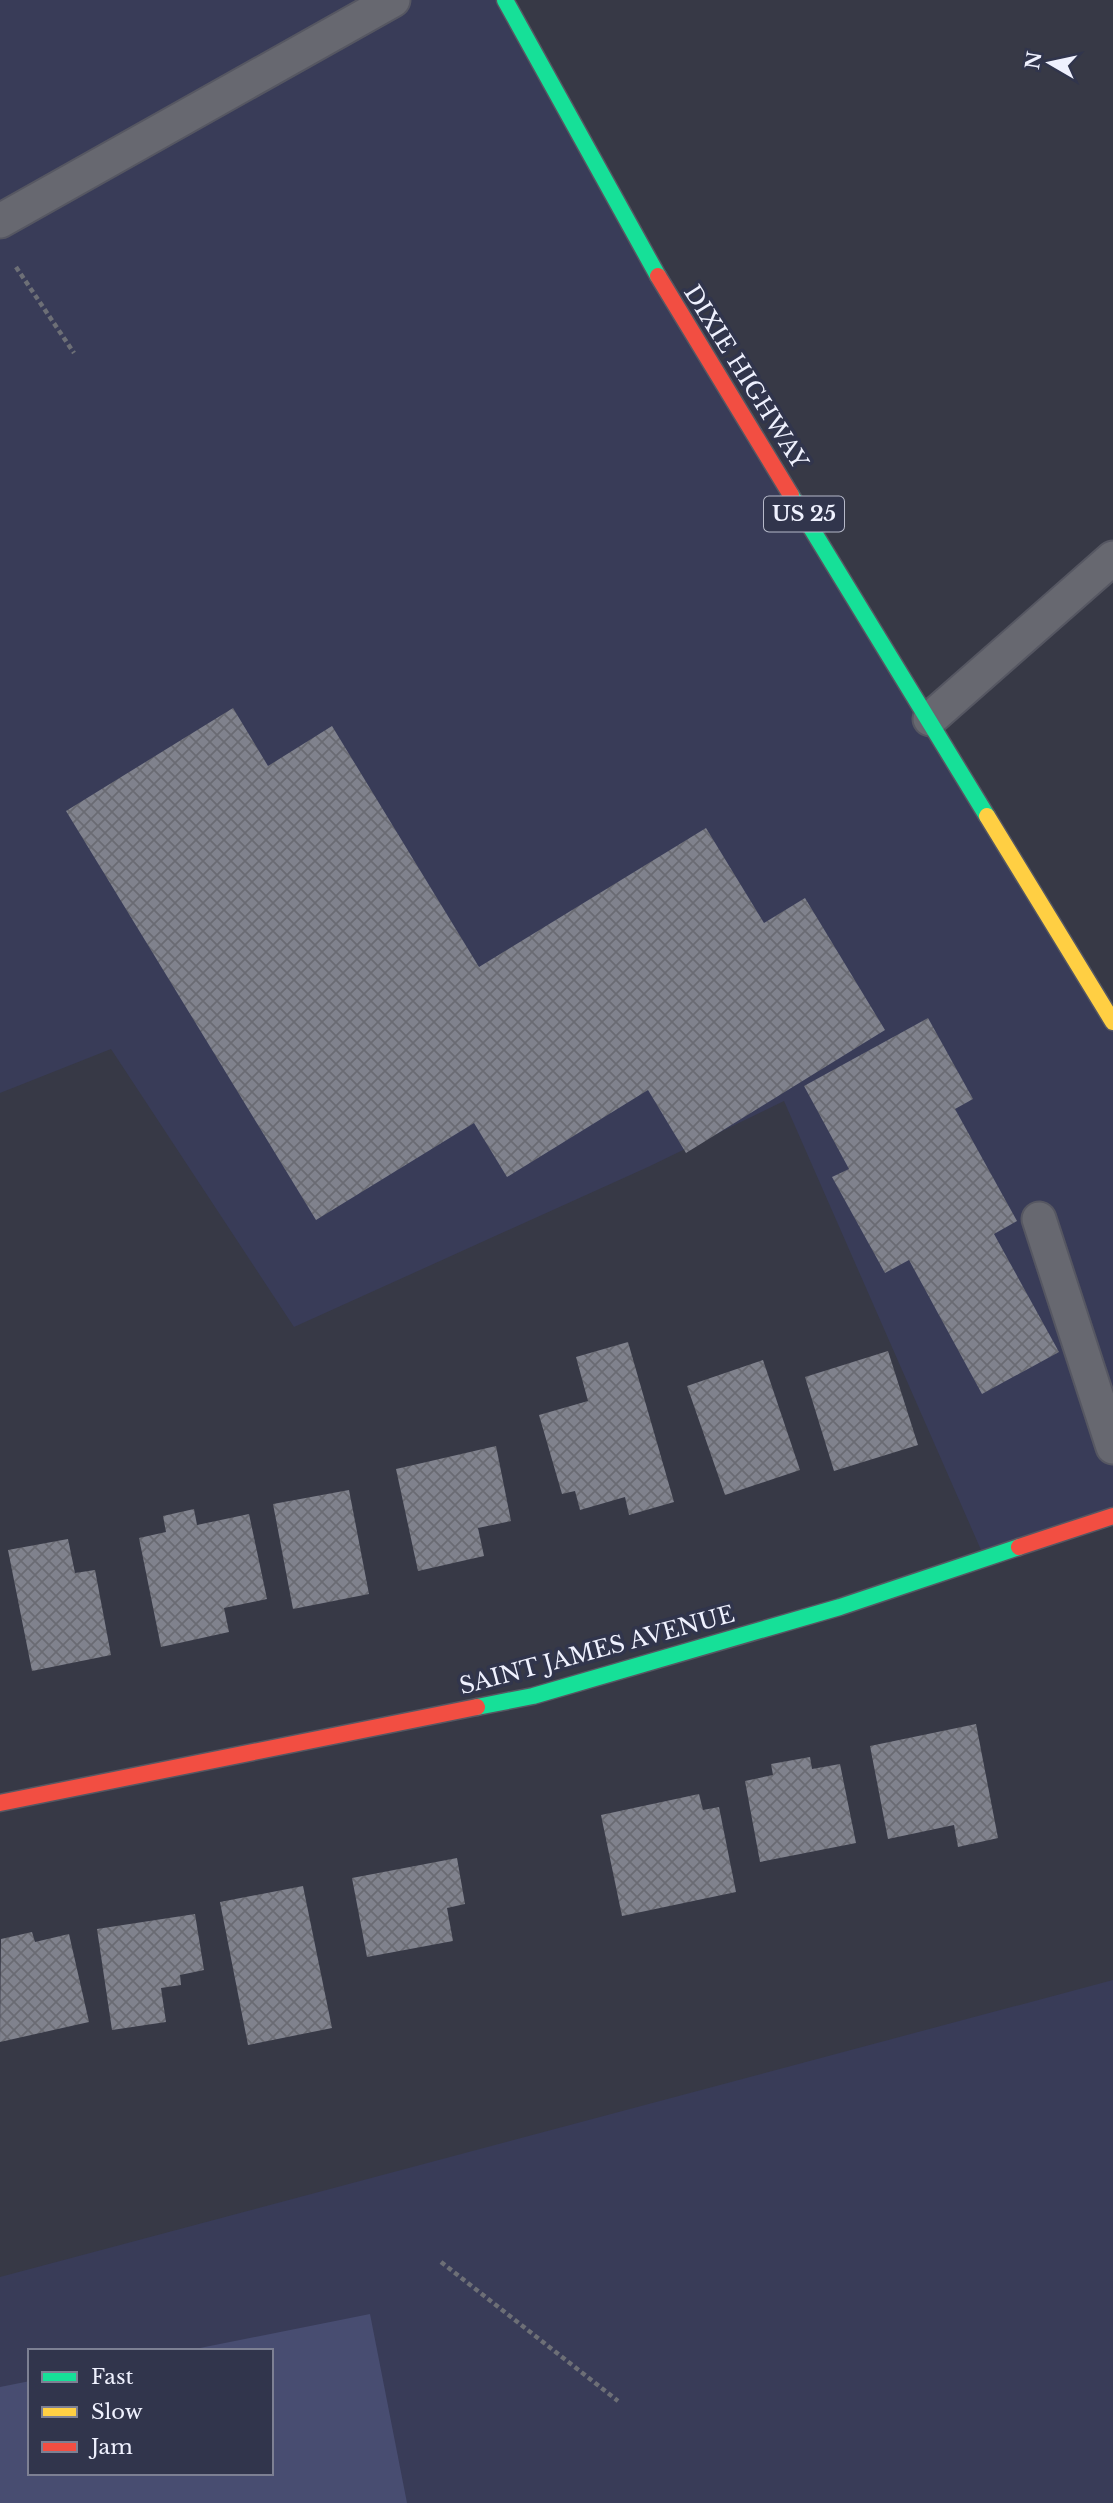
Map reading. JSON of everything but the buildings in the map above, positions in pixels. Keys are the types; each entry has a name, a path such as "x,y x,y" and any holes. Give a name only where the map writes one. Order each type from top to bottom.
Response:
{"main road":[{"name":"DIXIE HIGHWAY","path":"505,0 666,290 1113,1022"},
{"name":"SAINT JAMES AVENUE","path":"0,1803 533,1696 840,1607 1113,1516"}],"lane":[{"path":"0,221 393,0"},
{"path":"929,719 1113,558"},
{"path":"1039,1219 1113,1447"}],"path":[{"path":"15,265 74,353"},
{"path":"441,2262 618,2401"}],"shaded area":[{"path":"0,0 505,0 1113,1022 1113,1516 985,1559 784,1101 648,1167 294,1327 111,1049 0,1093"},
{"path":"1113,1980 1113,2503 0,2503 0,2277"},
{"path":"370,2314 407,2503 0,2503 0,2387 28,2381 28,2475 273,2475 273,2349 195,2349"}],"traffic: fast":[{"path":"505,0 658,276"},
{"path":"791,495 987,816"},
{"path":"477,1707 533,1696 840,1607 1019,1547"}],"traffic: slow":[{"path":"987,816 1113,1022"}],"traffic: jam":[{"path":"658,276 791,495"},
{"path":"1019,1547 1113,1516"},
{"path":"0,1803 477,1707"}]}
